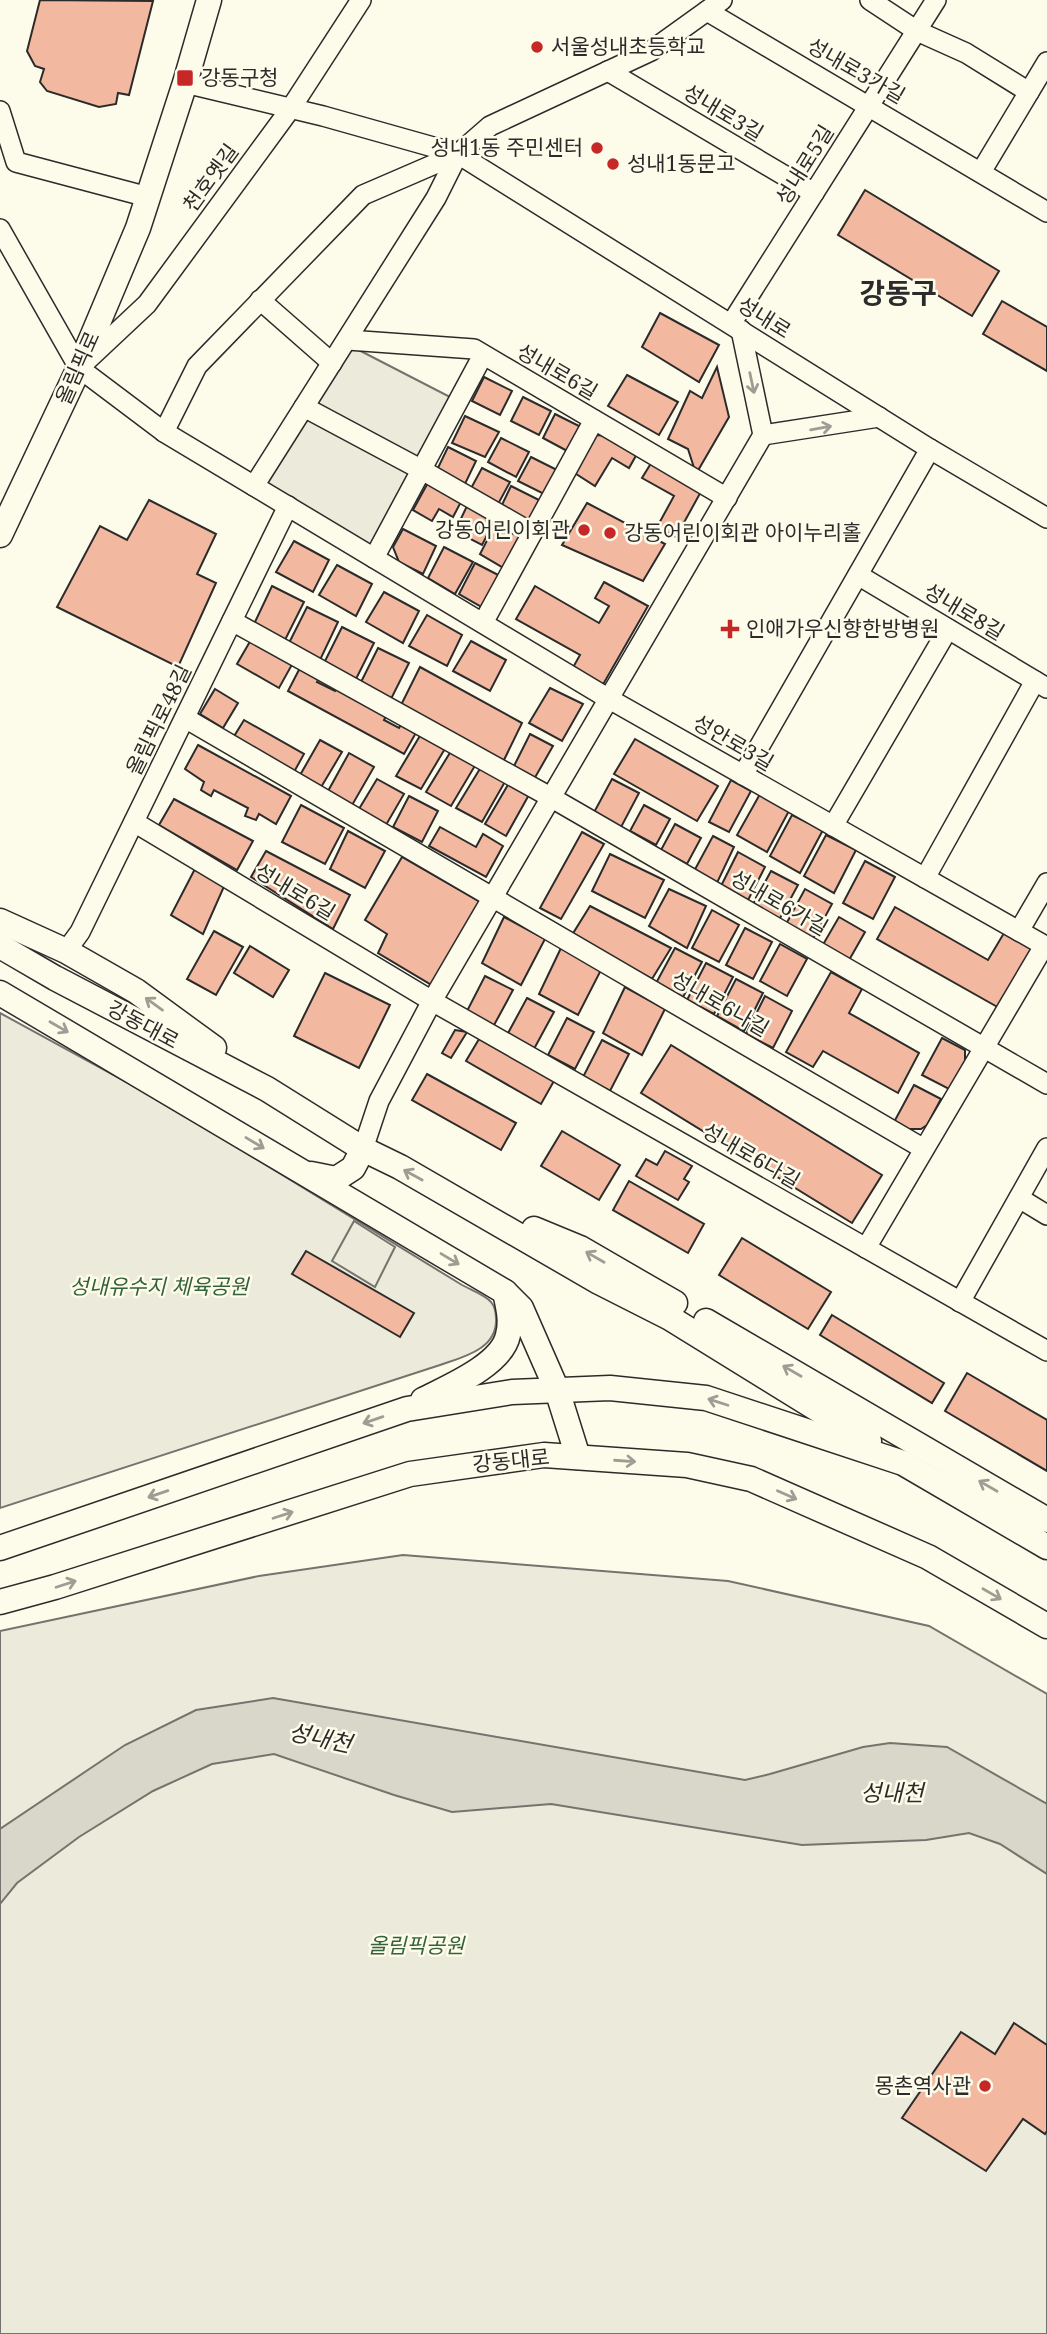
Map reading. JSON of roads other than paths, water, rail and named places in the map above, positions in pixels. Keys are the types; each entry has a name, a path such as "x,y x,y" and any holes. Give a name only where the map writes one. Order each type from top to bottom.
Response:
{"main road":[{"name":"올림픽로","path":"0,535 79,368 138,228 186,83 209,0"},
{"path":"0,921 66,951 136,991 267,1089"},
{"name":"강동대로","path":"0,946 55,978 267,1089 363,1149 448,1194 600,1282 670,1318 903,1462 1047,1547"},
{"name":"강동대로","path":"0,993 505,1292 521,1308 557,1390"},
{"path":"307,1174 336,1179 353,1168 363,1149"},
{"path":"448,1194 580,1248 1047,1520"},
{"path":"407,1409 474,1372 501,1352 508,1335 509,1314 505,1292"},
{"name":"강동대로","path":"0,1548 407,1409 512,1392 610,1388 706,1398 903,1462"},
{"path":"557,1390 578,1457"},
{"name":"강동대로","path":"0,1602 410,1474 544,1455 687,1465 751,1479 928,1557 1047,1626"}],"street":[{"name":"천호옛길","path":"79,368 147,304 291,108 361,0"},
{"path":"870,0 917,31 966,53 1029,92"},
{"name":"성내로5길","path":"736,327 814,193 936,0"},
{"path":"164,432 197,366 363,195 458,154 489,126 651,51 715,6"},
{"name":"성내로3가길","path":"715,6 870,106 1047,212"},
{"path":"981,172 1047,62"},
{"name":"성내로3길","path":"608,71 814,193"},
{"name":"성내로","path":"186,83 291,108 458,154 930,449 1047,519"},
{"path":"0,111 16,162 148,197"},
{"path":"254,486 436,198 458,154"},
{"path":"0,229 79,368 164,432 610,699"},
{"path":"260,300 332,363"},
{"path":"363,1149 379,1101 432,1002 763,435 736,327"},
{"name":"성내로6길","path":"348,340 474,349 727,498"},
{"path":"374,558 483,355"},
{"path":"304,407 532,533"},
{"path":"763,435 879,417"},
{"path":"483,623 594,420"},
{"path":"743,775 930,449"},
{"name":"올림픽로48길","path":"66,951 80,932 288,506"},
{"name":"성내로8길","path":"858,575 1041,684"},
{"path":"232,621 552,798"},
{"path":"833,826 948,629"},
{"path":"925,878 1041,684"},
{"name":"성안로3길","path":"610,699 1046,946"},
{"path":"185,718 494,897"},
{"name":"성내로6가길","path":"552,798 1047,1084"},
{"name":"성내로6길","path":"134,822 432,1002"},
{"path":"1019,931 1047,883"},
{"name":"성내로6나길","path":"494,897 924,1149"},
{"path":"866,1248 1046,946"},
{"name":"성내로6다길","path":"432,1002 1047,1351"},
{"path":"960,1302 1047,1148"},
{"path":"1019,1198 1047,1214"}],"water":[{"name":"성내천","path":"273,1698 745,1780 863,1747 890,1743 947,1747 1047,1804 1047,1874 1000,1844 969,1833 926,1840 802,1845 551,1804 452,1812 274,1754 212,1764 153,1791 79,1837 17,1883 0,1904 0,1829 125,1745 196,1710"}],"place":[{"name":"서울성내초등학교","path":"537,47"},
{"name":"강동구청","path":"185,78"},
{"name":"성내1동 주민센터","path":"597,148"},
{"name":"성내1동문고","path":"613,164"},
{"name":"강동어린이회관","path":"584,530"},
{"name":"강동어린이회관 아이누리홀","path":"610,533"},
{"name":"인애가우신향한방병원","path":"730,629"},
{"name":"몽촌역사관","path":"985,2086"}],"district":[{"name":"강동구","path":"898,293"}],"park label":[{"name":"성내유수지 체육공원","path":"159,1287"},
{"name":"올림픽공원","path":"416,1946"}]}
